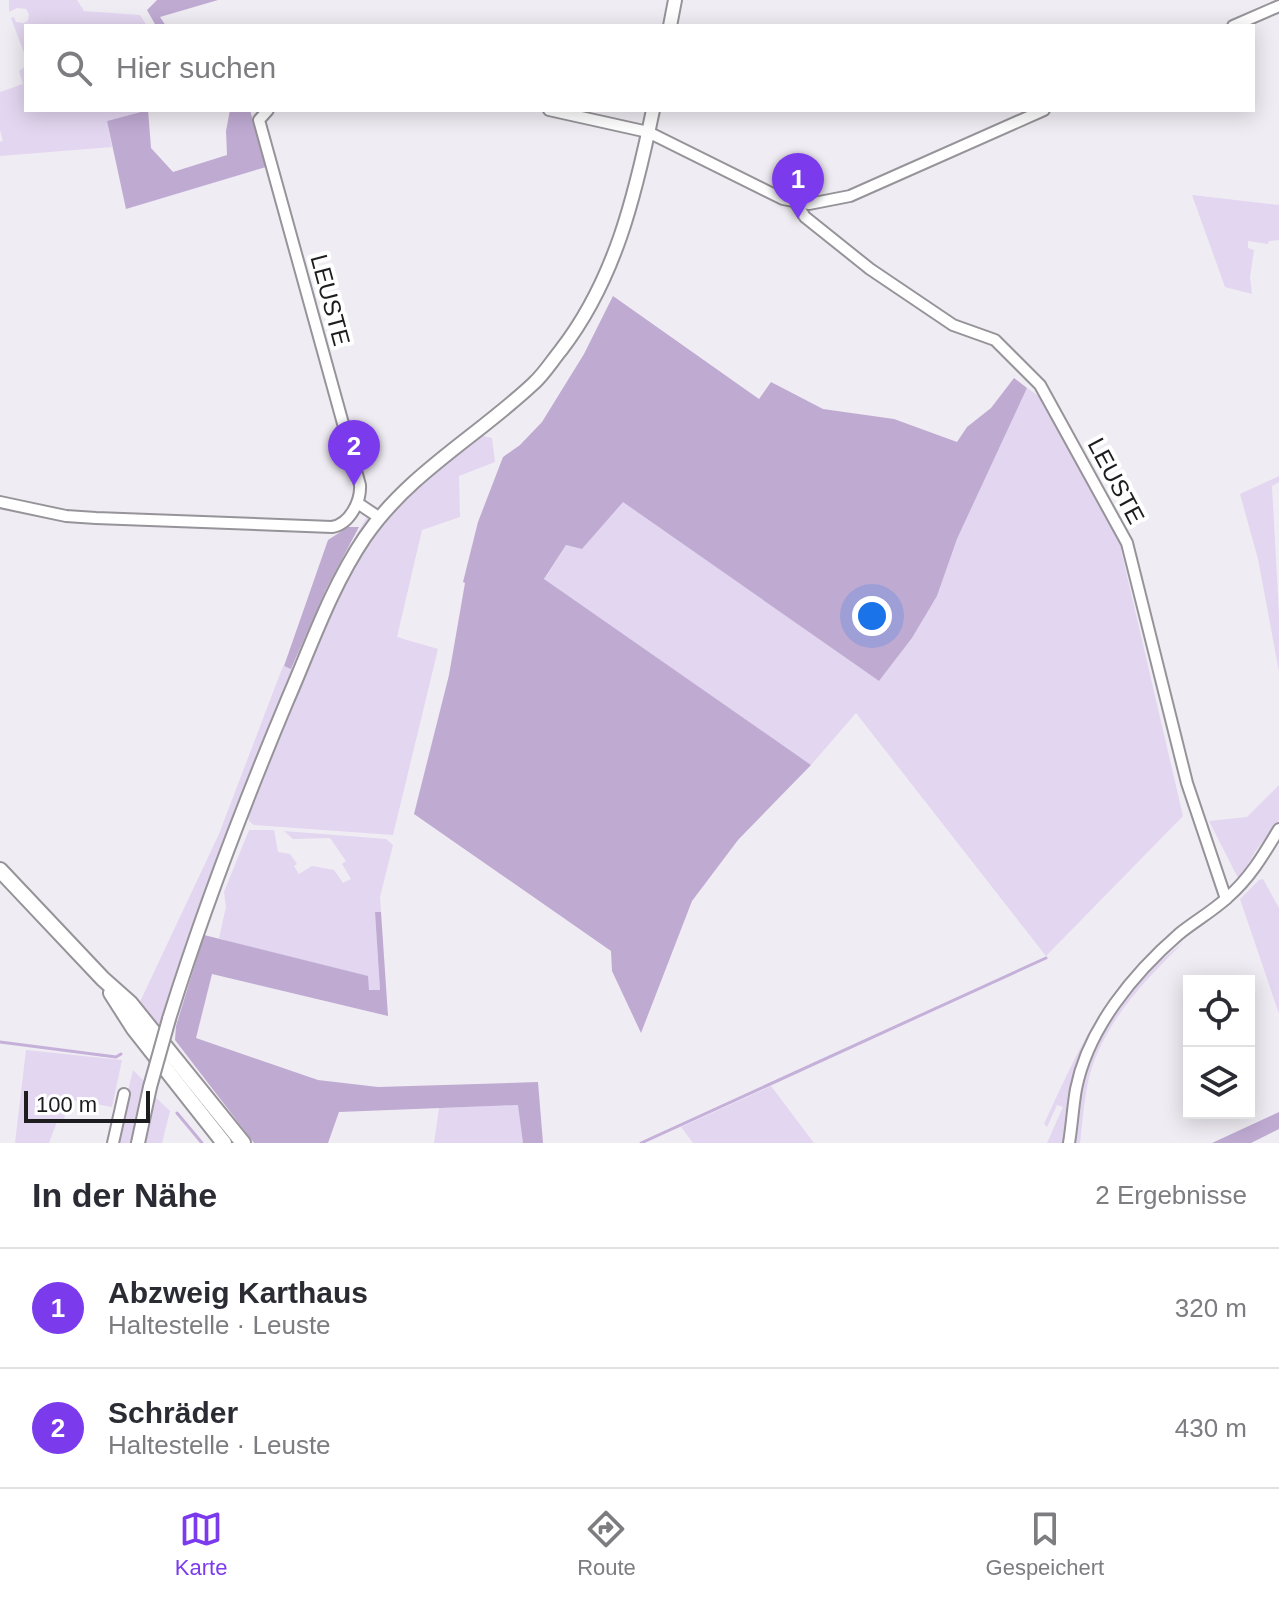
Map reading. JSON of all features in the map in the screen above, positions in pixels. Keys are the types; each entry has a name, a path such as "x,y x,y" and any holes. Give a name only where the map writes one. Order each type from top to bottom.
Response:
{"highway":[{"path":"0,870 143,1018 243,1143"},
{"path":"103,979 134,1029 224,1143"}],"main road":[{"path":"670,24 675,0"},
{"path":"138,1143 169,1019 221,862 346,566 380,518 413,480 486,425 537,381 584,320 617,249 653,112"}],"street":[{"path":"1238,24 1279,6"},
{"name":"LEUSTE","path":"266,112 259,120 360,485 359,504"},
{"path":"558,112 648,132 783,199 822,204 850,196 1039,112"},
{"name":"LEUSTE","path":"796,203 805,217 870,269 953,325 995,340 1040,385 1127,543 1187,783 1226,899"},
{"path":"0,502 66,516 332,527 338,526 359,504 380,518"},
{"path":"1069,1143 1076,1087 1088,1050 1105,1018 1151,960 1247,879 1279,829"},
{"path":"113,1143 124,1094"}],"shaded area":[{"path":"9,0 77,0 84,11 140,15 146,24 24,24 24,53 11,18 23,23 28,21 29,14 26,9 17,8 9,12"},
{"path":"157,0 218,0 160,17 165,24 155,24 147,10"},
{"path":"24,67 24,112 140,112 107,121 112,147 0,156 0,142 3,141 0,92 23,84 19,71"},
{"path":"148,112 151,148 173,172 227,155 226,131 230,112 251,112 266,167 126,209 107,121"},
{"path":"1192,195 1279,205 1279,240 1269,241 1268,244 1248,241 1248,248 1254,250 1250,277 1252,294 1225,287"},
{"path":"613,296 759,399 771,382 823,409 894,419 957,442 967,427 991,408 1014,378 1027,388 957,539 937,596 912,638 879,681 623,502 582,549 566,545 544,579 811,765 738,840 692,901 641,1033 612,971 611,951 414,814 449,675 463,582 478,522 503,457 520,445 542,422 584,354"},
{"path":"1027,388 1040,397 1121,537 1124,551 1121,550 1183,816 1046,956 856,713 811,765 544,580 566,545 582,549 623,501 879,681 912,638 937,596 957,539"},
{"path":"479,435 492,438 495,462 459,476 460,517 422,530 397,637 438,649 393,835 254,825 249,821 247,809 345,579 375,531 408,493"},
{"path":"1279,476 1279,482 1272,486 1279,672 1258,559 1240,494"},
{"path":"368,515 369,522 228,827 158,1030 138,1006 219,834 283,666 292,668 326,589"},
{"path":"348,527 359,527 326,589 291,669 284,666 328,540"},
{"path":"1279,785 1279,820 1239,880 1209,821 1247,817"},
{"path":"249,830 274,830 278,852 290,854 299,874 312,866 334,870 343,883 351,879 342,864 346,861 330,838 293,839 284,831 386,839 393,845 380,897 381,912 375,912 380,990 369,990 219,938 226,907 224,892"},
{"path":"1263,879 1279,908 1279,1014 1240,899"},
{"path":"375,912 381,912 388,1016 212,974 196,1038 318,1080 378,1087 538,1082 543,1143 523,1143 518,1105 339,1112 328,1143 254,1143 175,1040 176,1026 204,935 368,976 369,990 380,990"},
{"path":"1184,942 1128,1002 1106,1036 1088,1082 1080,1143 1073,1143 1085,1080 1104,1029 1136,984"},
{"path":"1135,968 1137,971 1093,1030 1065,1143 1047,1143 1063,1107 1057,1105 1047,1127 1044,1124 1073,1062 1107,1004"},
{"path":"26,1050 122,1060 112,1107 68,1099 64,1120 58,1119 49,1143 15,1143"},
{"path":"133,1070 145,1082 132,1143 116,1143"},
{"path":"771,1086 814,1143 693,1143 681,1127"},
{"path":"153,1095 170,1111 162,1143 142,1143"},
{"path":"519,1105 523,1143 434,1143 439,1108"},
{"path":"1279,1112 1279,1129 1251,1143 1212,1143"}],"waterway":[{"path":"641,1143 1046,958"},
{"path":"0,1042 116,1057 121,1054"},
{"path":"177,1113 202,1143"}],"place":[{"name":"Abzweig Karthaus","path":"798,219"},
{"name":"Schräder","path":"354,486"}]}
